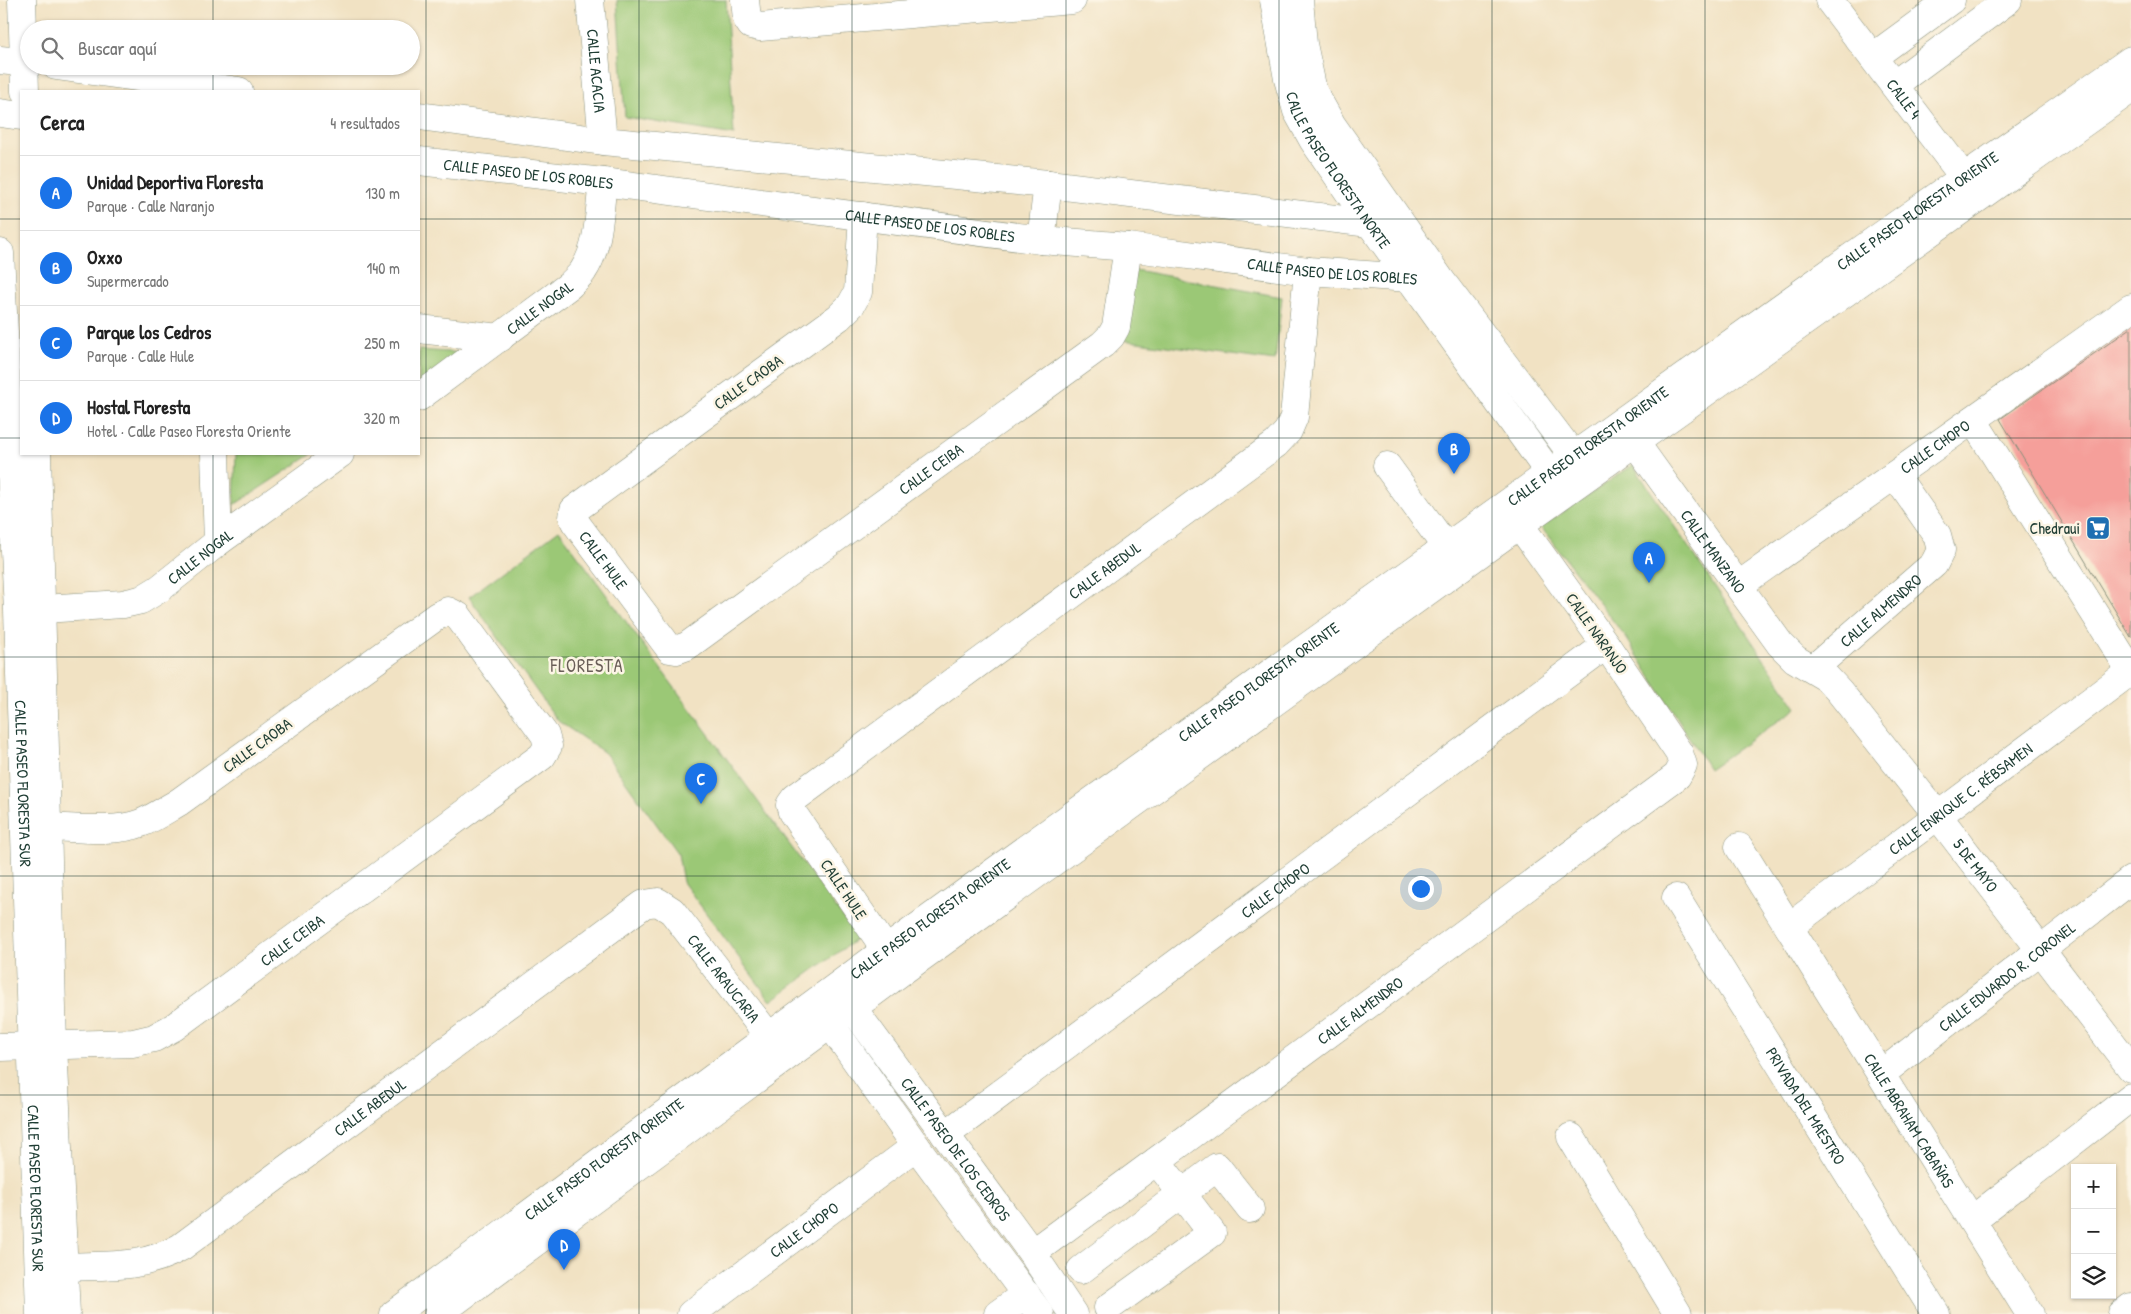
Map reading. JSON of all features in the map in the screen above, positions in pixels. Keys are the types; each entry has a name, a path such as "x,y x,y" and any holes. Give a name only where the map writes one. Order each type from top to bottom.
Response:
{"street":[{"path":"21,20 22,0"},
{"name":"CALLE ACACIA","path":"590,0 603,141"},
{"path":"748,13 770,26 1072,0"},
{"name":"CALLE PASEO FLORESTA NORTE","path":"1274,0 1288,79 1297,111 1313,140 1556,483"},
{"name":"CALLE PASEO FLORESTA NORTE","path":"1298,0 1303,44 1313,91 1332,125 1402,227 1581,467"},
{"name":"CALLE 4","path":"1829,0 1972,187"},
{"path":"1873,57 1951,0"},
{"path":"1895,84 2008,0"},
{"path":"18,61 20,30"},
{"name":"CALLE PASEO FLORESTA ORIENTE","path":"394,1314 431,1307 778,1048 815,1004 837,987 893,962 1556,483 1972,187 2131,60"},
{"path":"21,75 25,90"},
{"path":"122,75 232,90"},
{"name":"CALLE PASEO FLORESTA ORIENTE","path":"1972,187 2131,89"},
{"path":"0,114 20,116"},
{"path":"420,116 603,141 1048,184 1402,227"},
{"path":"463,122 463,166"},
{"name":"CALLE PASEO DE LOS ROBLES","path":"420,161 603,182 1041,240 1443,283"},
{"name":"CALLE NOGAL","path":"420,396 570,285 583,271 591,257 595,242 603,182"},
{"path":"1041,240 1048,184"},
{"name":"CALLE CAOBA","path":"573,513 577,507 839,317 851,305 858,292 863,216"},
{"name":"CALLE CEIBA","path":"676,650 687,646 1103,344 1116,327 1128,248"},
{"name":"CALLE PASEO FLORESTA SUR","path":"0,253 20,451"},
{"name":"CALLE ABEDUL","path":"790,805 795,798 1276,444 1288,431 1294,417 1308,270"},
{"name":"CALLE CHOPO","path":"1739,585 2131,308"},
{"path":"420,329 500,338"},
{"path":"1973,420 2131,671"},
{"name":"CALLE MANZANO","path":"1628,432 1788,653 1814,668"},
{"name":"CALLE PASEO FLORESTA SUR","path":"20,455 26,511"},
{"name":"CALLE PASEO FLORESTA SUR","path":"37,455 26,511 20,610 48,827 42,1045 40,1314"},
{"path":"215,455 218,542"},
{"name":"CALLE NOGAL","path":"20,610 123,604 141,600 159,589 218,542 339,455"},
{"path":"1387,466 1446,547"},
{"name":"CALLE ALMENDRO","path":"1814,668 1934,564 1941,550 1937,535 1895,475"},
{"name":"CALLE HULE","path":"573,513 575,522 667,646 676,650"},
{"name":"CALLE PASEO FLORESTA ORIENTE","path":"1125,794 1446,547 1512,515"},
{"name":"CALLE NARANJO","path":"1512,515 1606,645 1679,753 1682,765"},
{"name":"CALLE CAOBA","path":"48,827 117,828 140,824 187,796 437,616 448,611 458,616 464,624 545,735 548,746"},
{"name":"CALLE CHOPO","path":"945,1135 1606,645"},
{"name":"5 DE MAYO","path":"1814,668 1827,678 1839,692 1938,816 2131,1068"},
{"name":"CALLE ENRIQUE C. RÉBSAMEN","path":"1789,927 2131,671"},
{"name":"CALLE PASEO FLORESTA SUR","path":"33,710 42,1045 64,1267 66,1314"},
{"name":"CALLE CEIBA","path":"0,1046 133,1043 154,1038 174,1027 542,756 548,746"},
{"name":"CALLE ALMENDRO","path":"1032,1253 1677,776 1682,765"},
{"name":"CALLE HULE","path":"790,805 792,812 893,962"},
{"name":"CALLE ABRAHAM CABAÑAS","path":"1739,846 2030,1314"},
{"name":"CALLE EDUARDO R. CORONEL","path":"1882,1074 2131,880"},
{"name":"PRIVADA DEL MAESTRO","path":"1676,898 1936,1314"},
{"name":"CALLE ABEDUL","path":"64,1267 144,1263 164,1257 181,1247 644,904 658,902"},
{"name":"CALLE ARAUCARIA","path":"658,902 672,911 778,1048"},
{"name":"CALLE PASEO FLORESTA ORIENTE","path":"778,1048 831,1025 854,1008 893,962"},
{"name":"CALLE PASEO DE LOS CEDROS","path":"837,987 1032,1253 1073,1314"},
{"name":"CALLE PASEO DE LOS CEDROS","path":"815,1004 916,1146 1033,1304"},
{"path":"1972,1220 2131,1097"},
{"path":"1571,1137 1678,1314"},
{"name":"CALLE CHOPO","path":"691,1314 916,1146"},
{"path":"1108,1308 1212,1233 1157,1161"},
{"path":"1080,1270 1217,1167 1250,1210"},
{"path":"962,1207 984,1188"},
{"path":"998,1314 1033,1304"},
{"path":"2122,1314 2131,1307"}],"green space":[{"path":"617,0 726,0 734,135 625,117"},
{"path":"1135,270 1282,297 1275,361 1123,340"},
{"path":"420,350 464,353 420,382"},
{"path":"236,455 310,455 234,505"},
{"path":"1633,465 1797,708 1709,769 1627,639 1541,527"},
{"path":"559,530 858,938 771,1001 683,882 678,854 605,753 558,721 469,597"}],"building":[{"name":"Chedraui","path":"2131,328 2131,637 2000,419"}],"place":[{"name":"Oxxo","path":"1454,474"},
{"name":"Chedraui","path":"2098,528"},
{"name":"Unidad Deportiva Floresta","path":"1649,583"},
{"name":"Parque los Cedros","path":"701,804"},
{"name":"Hostal Floresta","path":"564,1270"}],"district":[{"name":"FLORESTA","path":"587,665"}]}
